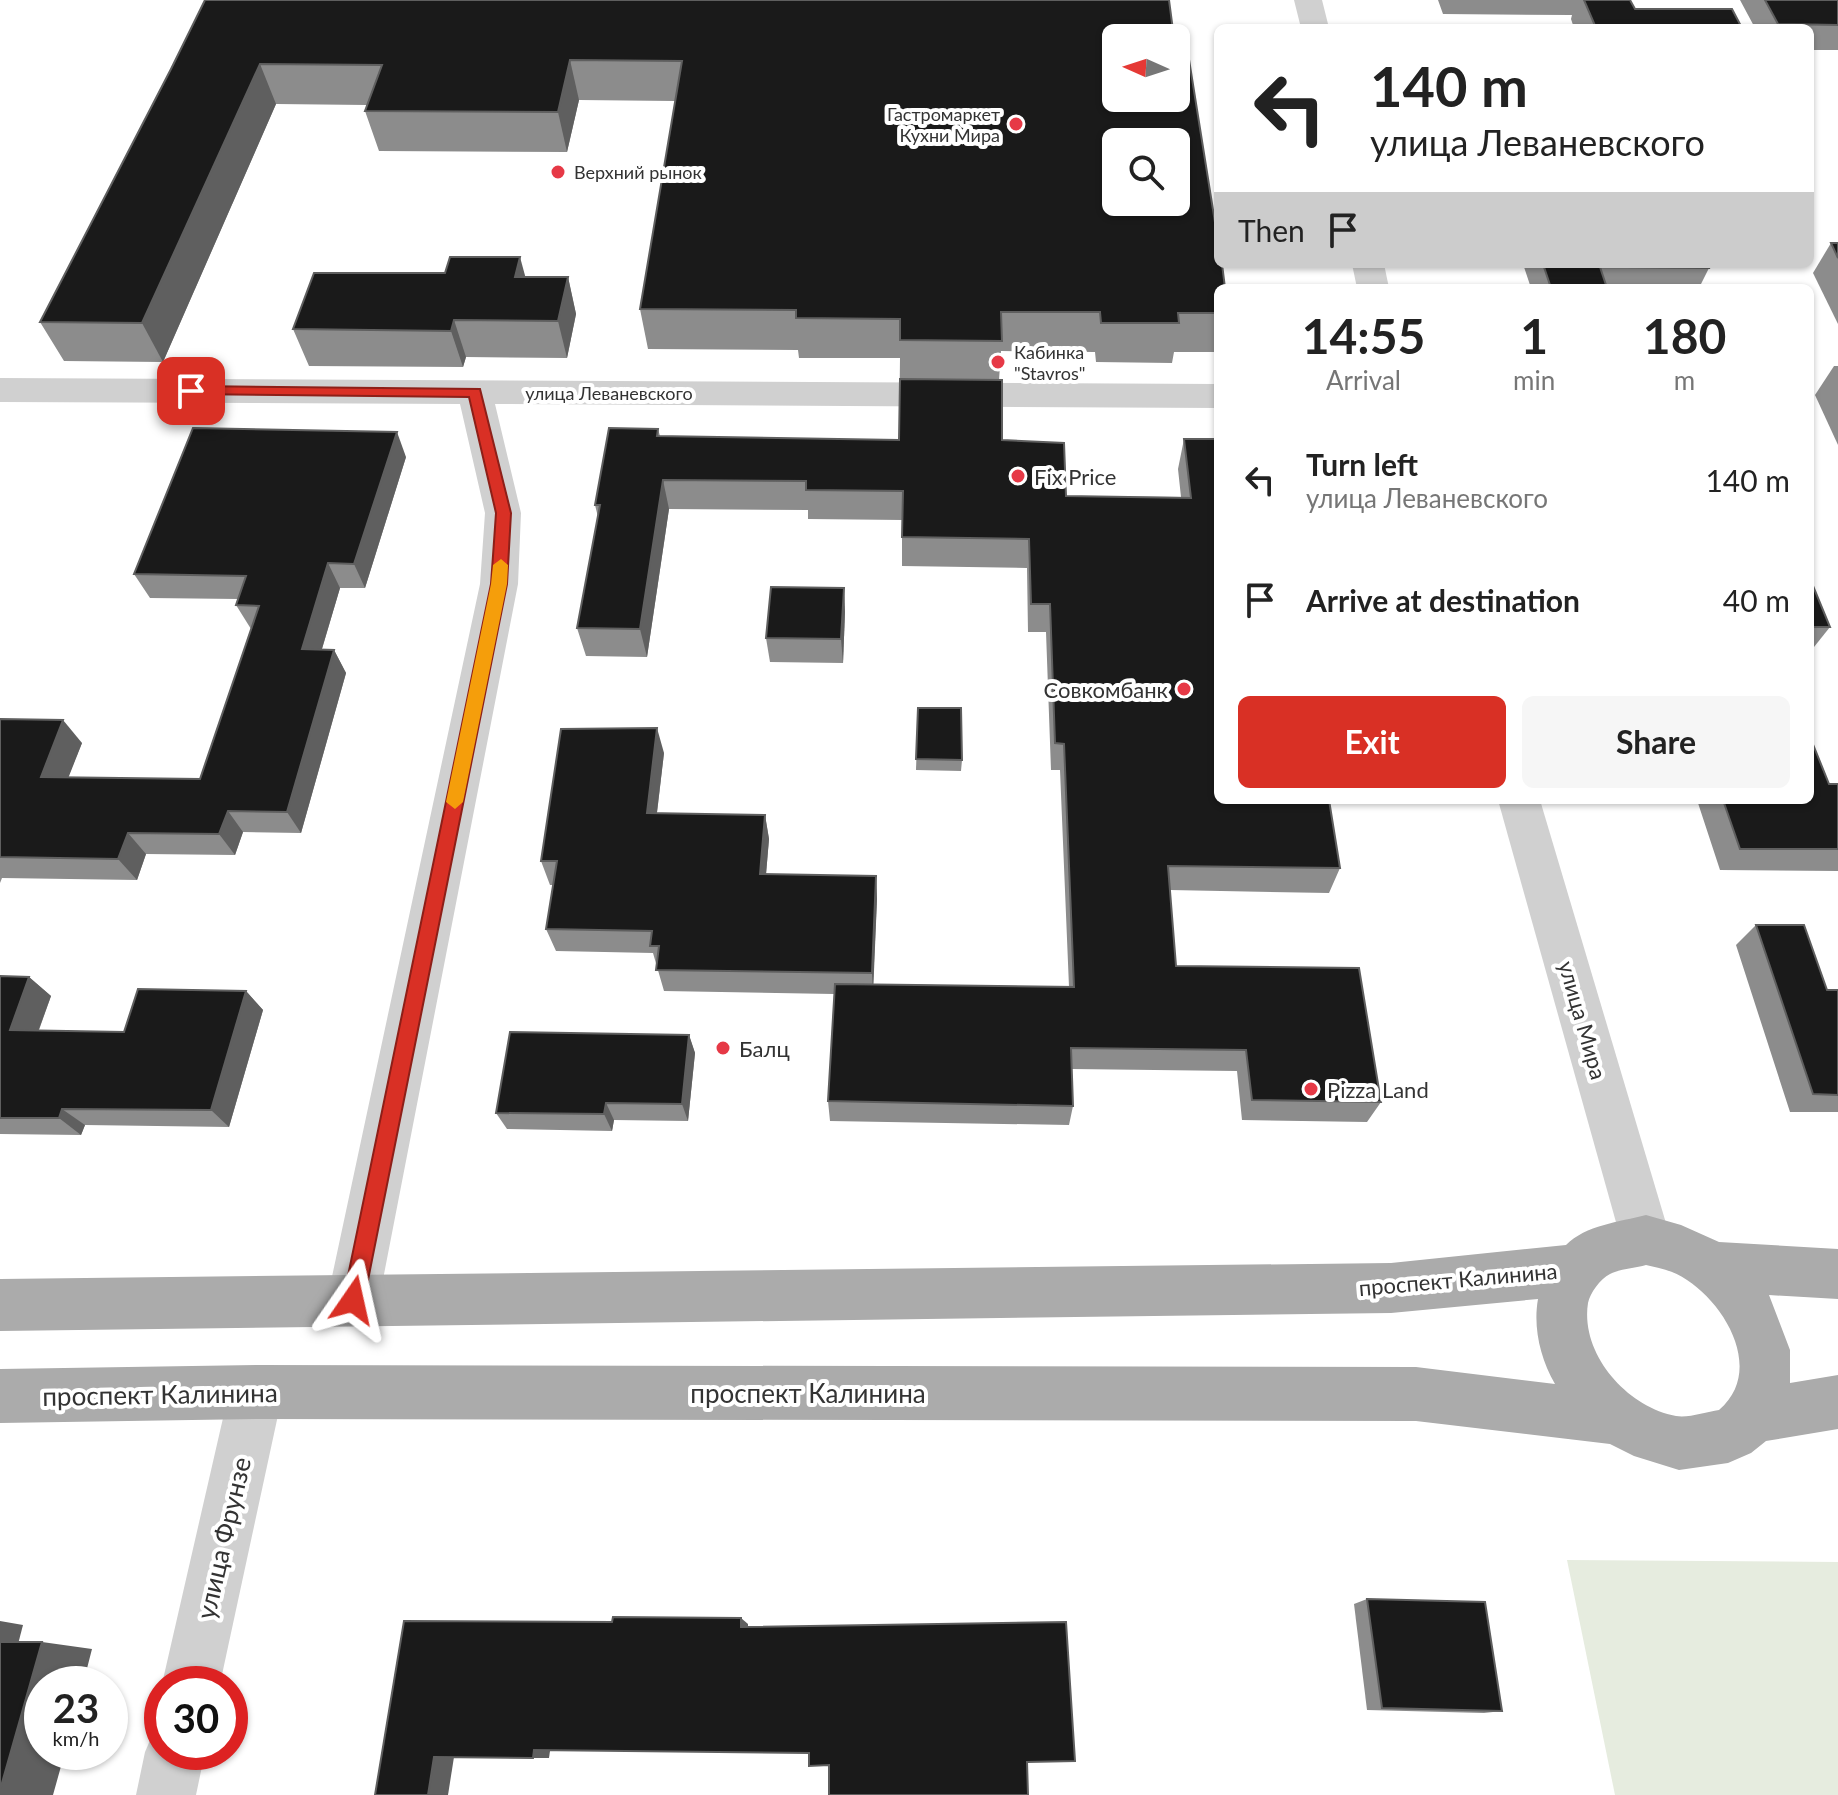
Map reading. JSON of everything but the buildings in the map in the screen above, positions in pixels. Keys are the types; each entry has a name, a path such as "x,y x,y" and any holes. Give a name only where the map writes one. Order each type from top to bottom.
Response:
{"main road":[{"name":"проспект Калинина","path":"1646,1240 1680,1248 1712,1267 1738,1292 1757,1324 1766,1356 1765,1389 1753,1416 1731,1435 1701,1444 1657,1440 1615,1418 1588,1392 1568,1361 1559,1328 1561,1297 1572,1270 1591,1252 1617,1242 1646,1240"},
{"name":"проспект Калинина","path":"1712,1267 1838,1274"},
{"name":"проспект Калинина","path":"0,1305 1391,1288 1572,1270"},
{"name":"проспект Калинина","path":"0,1396 256,1392 1416,1394 1615,1418"},
{"name":"проспект Калинина","path":"1753,1416 1838,1402"}],"street":[{"path":"1308,0 1314,24"},
{"name":"улица Леваневского","path":"0,390 1214,396"},
{"path":"353,1300 499,584 503,513 475,393"},
{"name":"улица Мира","path":"1520,804 1646,1240"},
{"name":"улица Фрунзе","path":"195,1666 256,1392"},
{"path":"166,1795 171,1770"}],"shaded area":[{"path":"1567,1560 1838,1562 1838,1795 1615,1795"}],"slow traffic":[{"path":"455,802 501,565"}],"place":[{"name":"Гастромаркет Кухни Мира","path":"1016,124"},
{"name":"Верхний рынок","path":"558,172"},
{"name":"Кабинка \"Stavros\"","path":"998,362"},
{"name":"Fix Price","path":"1018,476"},
{"name":"Совкомбанк","path":"1184,689"},
{"name":"Балц","path":"723,1048"},
{"name":"Pizza Land","path":"1311,1089"}],"route":[{"path":"191,391 475,393 503,513 499,584 353,1300"}]}
